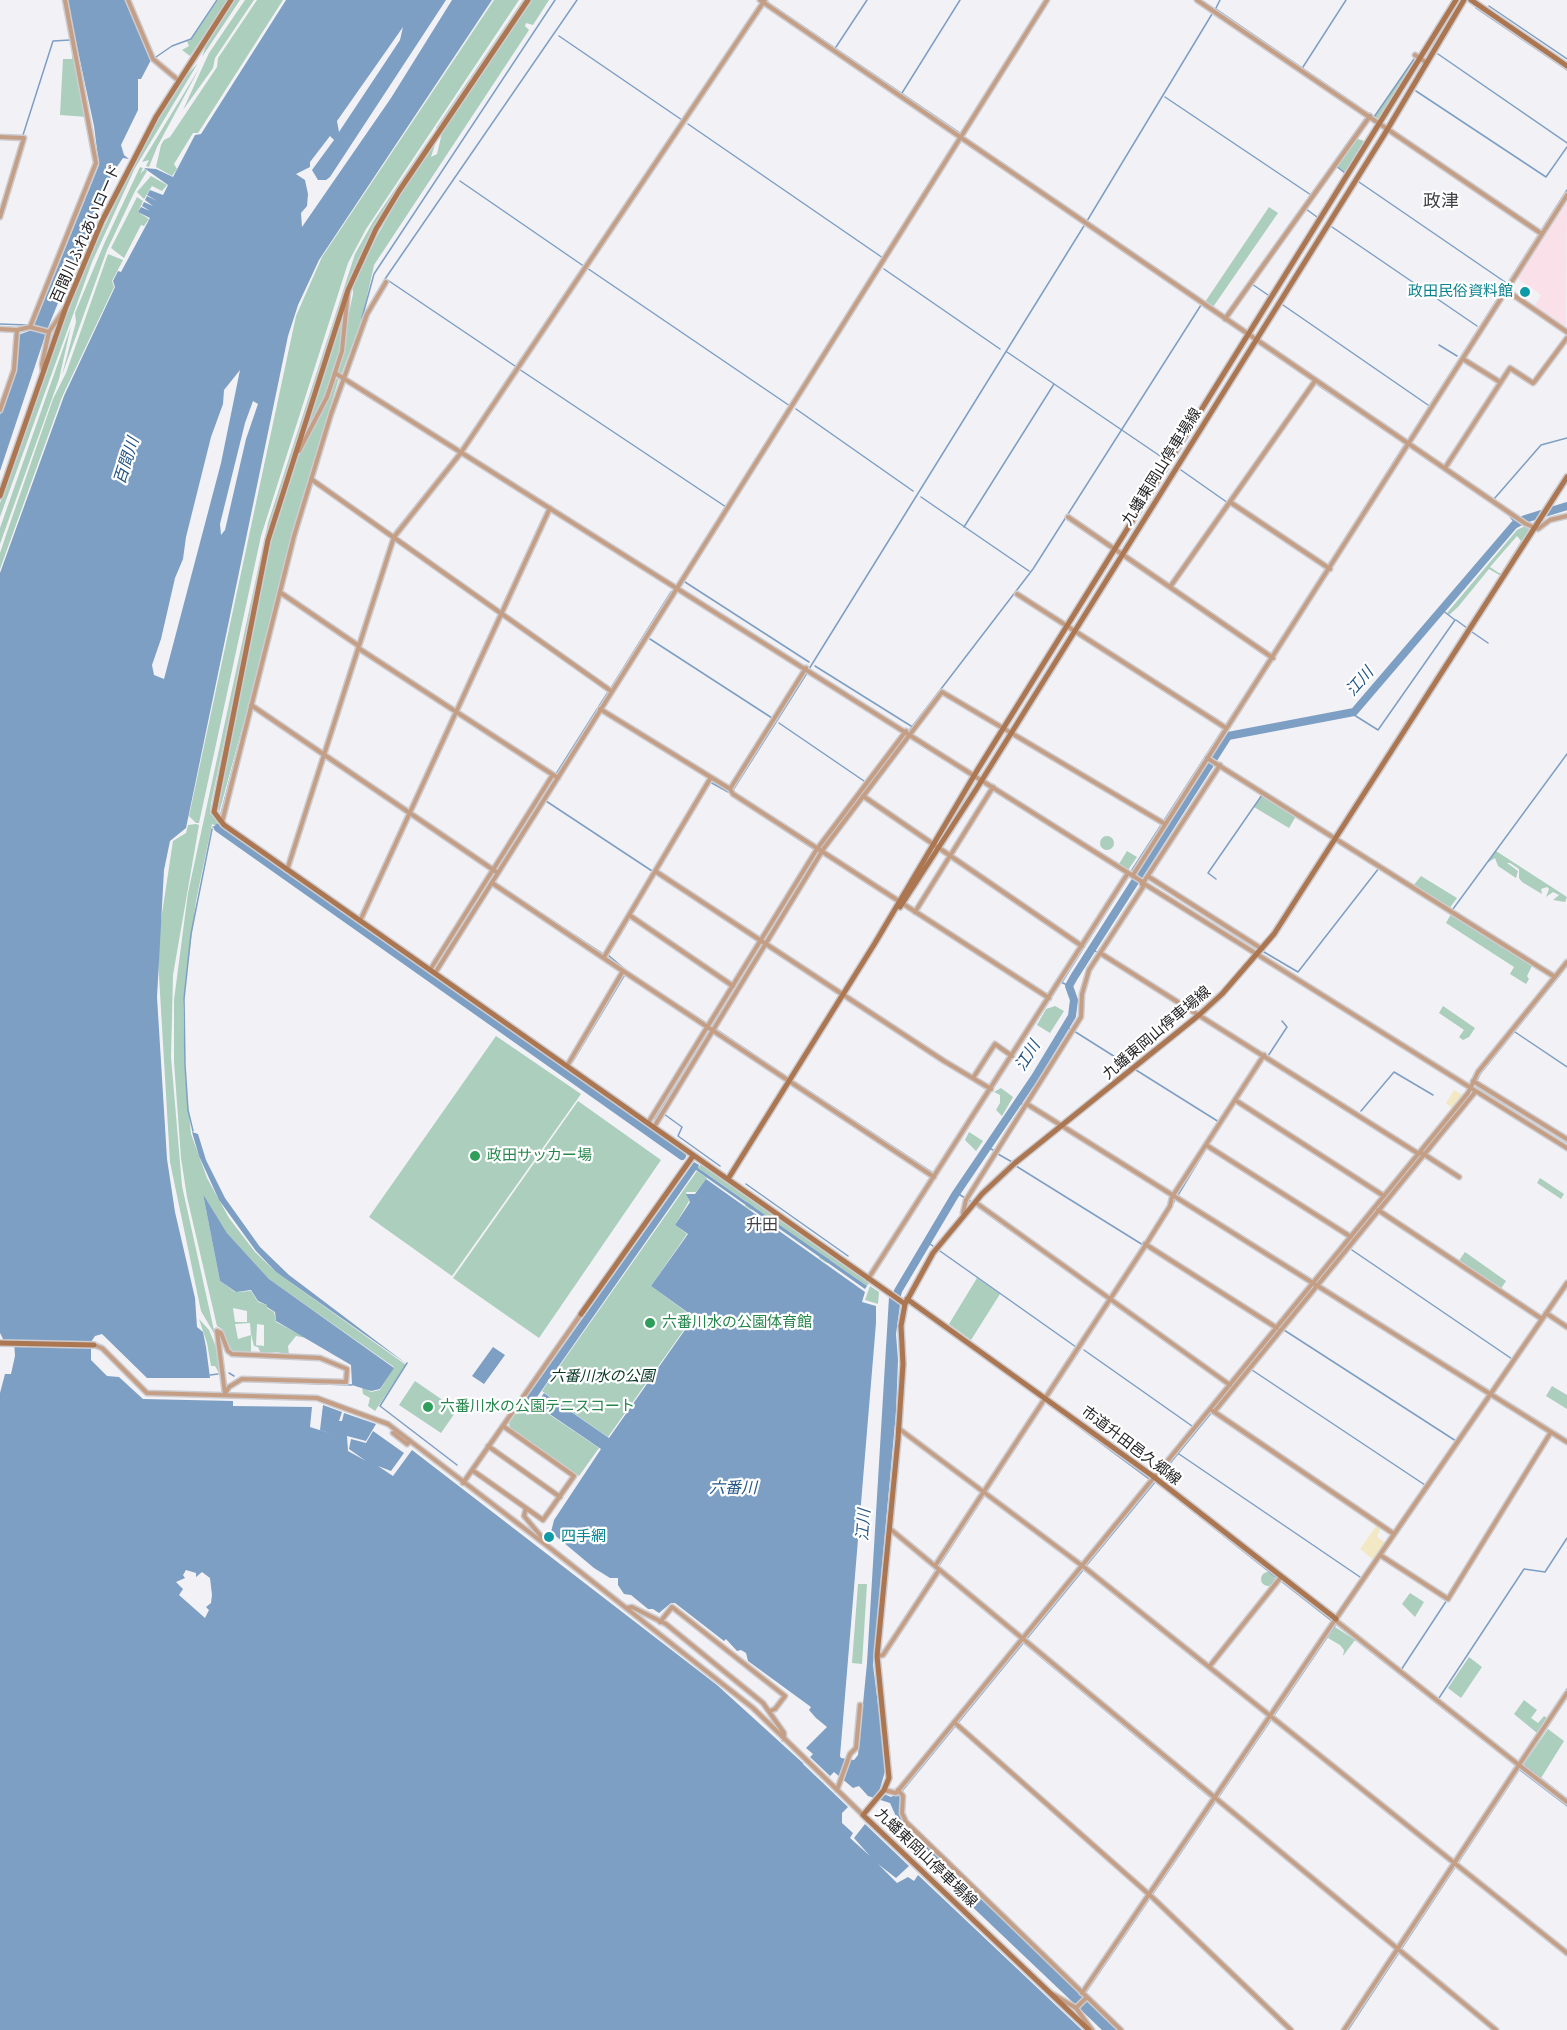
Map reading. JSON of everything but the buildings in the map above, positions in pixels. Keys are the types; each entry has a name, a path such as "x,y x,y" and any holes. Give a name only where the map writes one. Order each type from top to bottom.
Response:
{"main road":[{"name":"百間川ふれあいロード","path":"0,496 66,307 120,184 178,80 231,0"},
{"path":"528,0 399,191 376,230 348,290 296,450 257,585 242,673 214,807 216,816 222,823 287,870 868,1279 904,1302"},
{"name":"九蟠東岡山停車場線","path":"728,1179 874,943 939,848 1122,554 1418,57 1456,0"},
{"name":"九蟠東岡山停車場線","path":"900,903 975,775 1115,550 1387,128 1464,0"},
{"path":"1470,0 1567,66"},
{"name":"九蟠東岡山停車場線","path":"1090,2030 863,1815 883,1791 888,1782 889,1770 878,1656 903,1364 901,1326 904,1302 933,1253 974,1202 1007,1170 1199,1015 1260,951 1289,913 1567,477"},
{"path":"581,1314 693,1156"},
{"name":"市道升田邑久郷線","path":"904,1302 1047,1399 1156,1479 1336,1621"},
{"path":"0,1343 94,1345"}],"street":[{"path":"31,327 96,164 65,0"},
{"path":"128,0 153,58 178,80"},
{"path":"432,972 610,690 678,588 1047,0"},
{"path":"1197,0 1540,233"},
{"path":"287,870 393,536 460,452 764,1 1526,524 1539,529 1550,520 1567,516"},
{"path":"1418,57 1427,63"},
{"path":"1225,319 1368,116"},
{"path":"0,137 22,138 0,217"},
{"path":"868,1279 1082,946 1132,875 1163,823 1207,758 1224,727 1272,657 1407,443 1463,359 1540,233 1567,195"},
{"path":"222,823 311,479 342,378 367,314 386,282"},
{"path":"296,450 298,451 327,397 335,373 342,351 348,290"},
{"path":"1506,290 1567,332"},
{"path":"43,372 42,364 48,332 59,313 66,307"},
{"path":"0,329 17,330 31,327 48,332"},
{"path":"0,410 14,370 17,330"},
{"path":"1444,467 1510,368 1533,383 1567,338"},
{"path":"1463,359 1499,382"},
{"path":"335,373 1132,875 1146,880 1260,951 1476,1087 1567,1148"},
{"path":"1171,586 1315,381"},
{"path":"311,479 610,690"},
{"path":"1230,503 1328,568"},
{"path":"360,921 549,509"},
{"path":"1068,517 1272,657"},
{"path":"281,593 425,692 555,777"},
{"path":"1017,594 1224,727"},
{"path":"731,791 808,669"},
{"path":"651,1126 819,850 908,732 942,692 1163,823"},
{"path":"251,705 496,872"},
{"path":"600,709 731,791 1049,998"},
{"path":"819,850 863,796 908,732"},
{"path":"1207,758 1555,977"},
{"path":"963,1214 966,1200 1081,1017 1085,980 1100,953 1219,765"},
{"path":"604,957 710,779"},
{"path":"915,911 993,787"},
{"path":"863,796 1082,946"},
{"path":"432,972 492,883 496,872"},
{"path":"656,872 842,995 991,1089"},
{"path":"1146,880 1260,951"},
{"path":"492,883 934,1178"},
{"path":"630,916 733,986"},
{"path":"710,1028 733,986 763,942"},
{"path":"1100,953 1459,1177"},
{"path":"1212,1411 1230,1385 1277,1328 1317,1285 1351,1237 1377,1209 1384,1196 1476,1087 1567,962"},
{"path":"567,1066 625,972"},
{"path":"973,1078 995,1044 1012,1056"},
{"path":"878,1656 883,1655 1111,1300 1263,1056"},
{"path":"1476,1087 1567,1139"},
{"path":"1236,1101 1384,1196"},
{"path":"1027,1104 1567,1442"},
{"path":"1207,1146 1351,1237"},
{"path":"883,1791 900,1792 906,1787 1024,1640 1317,1285 1421,1153"},
{"path":"974,1202 1230,1385"},
{"path":"1377,1209 1542,1319"},
{"path":"1146,1245 1277,1328"},
{"path":"1082,1993 1567,1283"},
{"path":"463,1483 581,1314"},
{"path":"1547,1314 1567,1327"},
{"path":"217,1331 221,1333 228,1351 232,1354 320,1358 347,1369 346,1382 242,1379 229,1387 225,1394 217,1331"},
{"path":"94,1345 102,1348 147,1393 294,1396 328,1401 379,1420 550,1548 753,1708 863,1815"},
{"path":"1212,1411 1394,1534"},
{"path":"472,1470 543,1520 560,1497 574,1476 503,1426"},
{"path":"898,1428 1084,1567 1567,1953"},
{"path":"1381,1556 1447,1598 1550,1432"},
{"path":"393,1433 407,1444 410,1441"},
{"path":"488,1446 560,1497"},
{"path":"526,1508 524,1516 550,1548"},
{"path":"889,1528 1496,2030"},
{"path":"1209,1667 1280,1578"},
{"path":"660,1622 672,1606 785,1696 770,1711"},
{"path":"627,1608 632,1607 660,1622 754,1695 770,1711 786,1736 783,1739"},
{"path":"1336,1621 1567,1802"},
{"path":"1344,2030 1400,1950 1566,1695"},
{"path":"837,1790 848,1759 856,1748 860,1705"},
{"path":"956,1724 1149,1895 1291,2030"},
{"path":"900,1792 902,1813 906,1822 1121,2030"},
{"path":"1049,1992 1076,2007 1090,2030"},
{"path":"1076,2007 1086,1998"}],"shaded area":[{"path":"1564,203 1567,204 1566,329 1534,307 1541,295 1516,277"}],"green space":[{"path":"218,0 228,0 190,56 182,50 189,46 187,41 191,40"},
{"path":"235,0 240,0 202,57 208,40"},
{"path":"245,0 254,0 215,58 213,68 183,110 209,53"},
{"path":"257,0 283,0 198,133 193,133 174,164 177,169 172,176 156,167 161,145 170,137 217,67 218,58"},
{"path":"494,0 519,0 366,229 348,263 261,536 199,823 196,823 189,816 296,316 322,257"},
{"path":"525,0 437,129 436,128"},
{"path":"530,0 549,0 533,25 526,23 525,26 529,30 374,265 362,319 341,375 337,370 353,286 364,260 402,191 437,138 431,157 437,154 442,133"},
{"path":"74,56 87,117 60,115 63,59 72,59"},
{"path":"1414,60 1378,120 1374,117"},
{"path":"198,63 135,168 92,262 0,517 0,503 48,364 88,261 142,147 177,86"},
{"path":"200,67 157,147 149,167 146,166 149,160 142,162"},
{"path":"433,133 392,198 351,278 336,315 269,529 211,803 210,813 218,823 217,826 212,824 196,901 183,1005 185,1075 191,1134 207,1178 229,1218 255,1252 276,1272 406,1365 375,1411 368,1406 370,1398 363,1394 362,1387 371,1392 380,1390 394,1367 269,1279 227,1233 203,1194 220,1281 235,1292 251,1291 258,1302 267,1305 267,1308 274,1312 276,1322 306,1338 296,1336 288,1346 289,1355 277,1352 261,1354 258,1347 254,1346 251,1334 251,1335 251,1352 232,1352 222,1329 217,1326 187,1197 181,1158 174,1062 174,1000 188,893 268,523 355,254 373,222","holes":["233,1308 247,1311 247,1322 235,1322","250,1323 251,1335 238,1339 235,1324","257,1324 264,1325 264,1346 256,1345"]},
{"path":"1355,138 1364,141 1345,172 1336,166"},
{"path":"140,167 143,168 140,174 145,169 147,171 107,250 62,375 76,322 75,313"},
{"path":"151,176 167,185 162,191 152,186 144,199 137,192"},
{"path":"137,197 143,201 138,212 149,219 144,226 141,225 124,258 111,248"},
{"path":"1269,207 1278,213 1213,307 1205,302"},
{"path":"108,254 123,260 112,281 114,287 62,397 0,569 0,553 6,535 53,399 66,373"},
{"path":"347,301 340,352 325,397 301,442"},
{"path":"71,326 59,379 0,544 0,528"},
{"path":"339,378 292,532 273,614 219,813 217,803 260,582 276,520 296,457 302,451 334,380"},
{"path":"1525,526 1530,530 1501,576 1489,569 1449,615 1447,613 1517,530","holes":["1517,536 1521,541 1501,573 1490,567"]},
{"path":"1262,795 1296,816 1289,828 1254,807"},
{"path":"188,825 199,825 173,975 171,1057 182,1186 215,1335 201,1311 170,1162 158,959 160,927 173,841 186,833"},
{"path":"1107,836 1112,838 1114,843 1112,848 1107,850 1102,848 1100,843 1102,838"},
{"path":"1127,851 1137,857 1128,870 1119,864"},
{"path":"1496,851 1567,897 1565,902 1553,900 1559,895 1553,892 1546,897 1549,889 1547,887 1541,889 1542,894 1522,882 1519,878 1519,869 1510,863 1507,863 1518,871 1516,878 1498,866 1495,858 1487,863"},
{"path":"1421,876 1457,898 1449,909 1413,886"},
{"path":"1451,914 1532,966 1526,984 1510,974 1514,967 1446,923"},
{"path":"1055,1006 1064,1011 1050,1033 1037,1025 1046,1009"},
{"path":"1443,1006 1475,1028 1469,1037 1463,1040 1459,1037 1464,1030 1439,1013"},
{"name":"政田サッカー場","path":"496,1036 581,1094 452,1276 369,1217"},
{"path":"1001,1088 1013,1097 1002,1116 996,1110 1000,1103 1000,1095 994,1092"},
{"path":"578,1101 661,1160 539,1338 453,1278"},
{"path":"969,1132 983,1141 976,1151 965,1140"},
{"path":"701,1164 870,1282 867,1286 830,1260 827,1263 819,1258 821,1254 754,1207 751,1210 745,1206 747,1202 698,1168"},
{"name":"六番川水の公園","path":"697,1171 707,1178 696,1192 686,1192 689,1201 675,1225 687,1234 651,1286 693,1317 608,1437 542,1391"},
{"path":"1540,1178 1564,1194 1561,1199 1537,1183"},
{"path":"1465,1252 1506,1281 1500,1290 1458,1262"},
{"path":"977,1278 1000,1294 971,1340 949,1324"},
{"path":"870,1286 879,1292 878,1304 865,1300"},
{"path":"199,1319 209,1330 216,1347 220,1375 215,1366 211,1366 207,1343"},
{"name":"六番川水の公園テニスコート","path":"415,1381 457,1410 441,1433 399,1405"},
{"path":"1552,1386 1567,1395 1567,1409 1546,1396"},
{"path":"526,1399 599,1448 579,1476 510,1428 509,1423"},
{"path":"1268,1572 1273,1574 1275,1579 1273,1584 1268,1586 1263,1584 1261,1579 1263,1574"},
{"path":"858,1584 867,1584 862,1664 852,1663"},
{"path":"1410,1593 1424,1602 1415,1617 1402,1604"},
{"path":"1335,1627 1355,1640 1343,1656 1344,1650 1340,1645 1328,1638"},
{"path":"1469,1657 1482,1667 1461,1698 1448,1688"},
{"path":"1524,1700 1537,1710 1531,1718 1538,1723 1544,1716 1547,1718 1537,1733 1514,1714"},
{"path":"1548,1729 1564,1741 1541,1778 1524,1764"}],"sand":[{"path":"1454,1090 1464,1096 1453,1109 1446,1103"},
{"path":"1377,1525 1381,1527 1377,1537 1386,1543 1374,1560 1360,1549"}],"water":[{"path":"67,0 125,0 151,60 141,79 138,79 138,110 121,145 124,155 129,159 123,158 112,174 80,249 47,330 0,471 0,415 15,370 18,335 32,330 99,165 94,126"},
{"path":"286,0 446,0 330,177 326,180 318,180 312,170 334,140 330,136 310,162 310,167 296,174 305,180 308,194 307,206 301,213 302,227 391,98 452,0 492,0 319,260 298,305 288,336 186,828 170,841 164,870 157,997 167,1159 175,1212 195,1298 197,1327 203,1332 210,1378 147,1378 102,1334 95,1336 91,1342 91,1360 107,1376 119,1377 143,1399 233,1401 233,1406 312,1407 310,1427 332,1434 320,1430 323,1405 342,1412 339,1421 342,1421 344,1413 376,1424 366,1441 347,1436 348,1451 366,1461 349,1449 351,1439 366,1443 373,1431 404,1453 391,1471 378,1466 393,1476 412,1450 717,1685 804,1764 813,1754 806,1748 827,1727 809,1710 811,1707 748,1661 746,1653 741,1650 737,1651 726,1639 724,1641 675,1603 671,1603 659,1613 648,1609 631,1595 624,1594 618,1585 618,1578 610,1578 594,1568 551,1532 554,1520 601,1449 526,1398 694,1162 699,1165 698,1168 867,1286 865,1289 696,1170 537,1397 540,1399 544,1393 609,1438 694,1317 651,1286 688,1234 675,1225 690,1202 686,1194 695,1194 706,1179 865,1292 862,1302 876,1306 876,1323 840,1756 854,1760 858,1755 867,1663 889,1297 900,1305 896,1334 898,1360 896,1412 873,1665 886,1768 879,1792 891,1797 898,1793 902,1796 901,1816 907,1825 1119,2030 1102,2030 921,1858 908,1843 890,1803 868,1796 859,1786 853,1788 834,1772 823,1783 848,1807 842,1813 842,1823 853,1833 850,1838 870,1856 854,1838 865,1824 909,1866 896,1878 878,1864 897,1883 908,1877 914,1881 918,1875 1082,2030 0,2030 0,1393 5,1374 11,1374 15,1356 14,1341 4,1341 0,1333 0,573 64,396 115,287 113,281 118,271 121,272 150,218 138,212 141,207 150,211 142,206 144,202 153,206 145,200 147,196 157,201 147,195 150,190 163,195 168,185 144,168 156,169 173,177 195,135 201,134","holes":["403,27 400,40 339,132 337,121","240,370 221,463 164,679 154,675 152,665 161,639 175,578 183,559 186,537 211,437 223,404 224,390","253,401 258,404 246,439 225,530 221,535 220,524 245,423","186,1570 196,1573 196,1577 202,1572 210,1578 212,1595 211,1603 206,1607 209,1610 205,1618 179,1595 183,1589 176,1582 185,1578 183,1575"]},
{"path":"192,1132 198,1134 206,1160 225,1198 260,1247 289,1275 408,1365 276,1272 256,1251 219,1200 199,1156"},
{"path":"203,1194 227,1233 269,1279 394,1368 380,1389 371,1391 352,1385 351,1365 276,1321 275,1312 258,1301 251,1290 236,1292 220,1281"},
{"path":"493,1347 505,1355 484,1384 472,1376"}],"pier":[{"path":"810,1757 830,1776 823,1783 803,1764"}],"waterway":[{"path":"156,57 172,46 191,39 217,0"},
{"path":"362,318 374,274 555,0"},
{"path":"333,402 365,314 385,279 577,0"},
{"path":"836,47 867,0"},
{"path":"902,93 960,0"},
{"path":"1215,10 1220,0"},
{"path":"1303,67 1346,0"},
{"path":"766,1 960,133"},
{"path":"721,62 760,3"},
{"path":"1489,6 1567,59"},
{"path":"1476,8 1567,70"},
{"path":"1216,9 1374,117 1414,59"},
{"path":"809,669 1087,221 1212,14"},
{"path":"559,36 682,120"},
{"path":"23,135 53,41 70,40"},
{"path":"1438,54 1567,143"},
{"path":"1416,91 1546,177 1567,147"},
{"path":"1165,97 1311,195"},
{"path":"1251,279 1369,113"},
{"path":"688,124 883,258"},
{"path":"953,145 958,138"},
{"path":"967,139 988,153"},
{"path":"1336,166 1345,173"},
{"path":"0,210 12,171"},
{"path":"891,244 932,180"},
{"path":"460,181 585,267"},
{"path":"1359,182 1505,282"},
{"path":"1408,440 1567,190"},
{"path":"1306,209 1317,217"},
{"path":"1083,219 1094,226"},
{"path":"1332,227 1477,326"},
{"path":"587,268 790,406"},
{"path":"884,269 1000,349"},
{"path":"288,861 393,534 458,453 581,270"},
{"path":"389,281 515,366"},
{"path":"1252,284 1268,295"},
{"path":"908,732 1033,569 1201,305"},
{"path":"1283,305 1428,405"},
{"path":"0,324 27,325"},
{"path":"1439,345 1457,356"},
{"path":"1007,352 1166,460"},
{"path":"519,369 726,507"},
{"path":"770,437 812,370"},
{"path":"344,381 375,401"},
{"path":"964,527 1054,384"},
{"path":"1316,384 1404,443"},
{"path":"796,409 913,491"},
{"path":"1494,499 1541,445 1567,438"},
{"path":"287,555 320,444"},
{"path":"1328,567 1405,444"},
{"path":"1181,470 1228,503"},
{"path":"1457,479 1508,514 1516,524"},
{"path":"921,497 1029,571"},
{"name":"江川","path":"893,1312 898,1291 955,1195 1035,1077 1072,1016 1074,1000 1069,986 1074,977 1228,736 1354,712 1514,525 1525,519 1567,506"},
{"path":"1245,514 1326,569"},
{"path":"685,582 809,662"},
{"path":"611,688 671,592"},
{"path":"1351,713 1378,730 1455,620 1442,610"},
{"path":"1456,620 1467,628"},
{"path":"1472,632 1488,643"},
{"path":"650,639 772,718"},
{"path":"359,651 424,692"},
{"path":"815,666 911,726"},
{"path":"1132,870 1262,669"},
{"path":"1139,670 1218,720"},
{"path":"710,782 730,793 733,790 807,673"},
{"path":"221,814 253,690"},
{"path":"556,774 608,692"},
{"path":"946,692 1000,724"},
{"path":"779,723 864,781"},
{"path":"655,1119 820,849 906,736"},
{"path":"1453,909 1567,754"},
{"path":"437,965 554,778"},
{"path":"1216,879 1208,873 1262,795"},
{"path":"737,799 812,848"},
{"path":"546,801 652,871"},
{"path":"213,827 218,827"},
{"path":"218,828 682,1156"},
{"path":"193,1131 188,1110 184,999 191,934 212,829"},
{"path":"1264,952 1298,972 1379,868"},
{"name":"江川","path":"1139,876 1144,877"},
{"path":"495,883 603,954"},
{"path":"632,914 646,890"},
{"path":"684,892 757,941"},
{"path":"1062,982 1116,896"},
{"path":"573,1061 627,971 608,955 630,918"},
{"path":"767,947 838,994"},
{"name":"江川","path":"1092,949 1098,953"},
{"path":"1477,1081 1480,1074 1567,966"},
{"path":"634,976 706,1023"},
{"path":"874,1273 1061,982 1069,986"},
{"path":"847,1000 986,1089"},
{"path":"1268,1056 1287,1027 1282,1021"},
{"name":"江川","path":"1066,1026 1070,1029"},
{"path":"716,1029 786,1076"},
{"path":"1074,1031 1131,1067"},
{"path":"1515,1032 1567,1067"},
{"path":"1136,1070 1219,1122"},
{"path":"1361,1111 1394,1072 1433,1095"},
{"path":"795,1082 933,1173"},
{"path":"1359,1231 1476,1085"},
{"name":"江川","path":"1018,1101 1022,1104"},
{"path":"1029,1108 1054,1123"},
{"path":"664,1114 682,1127 678,1136 720,1166"},
{"path":"1540,1125 1567,1142"},
{"name":"江川","path":"987,1147 993,1150"},
{"path":"1157,1230 1207,1147"},
{"path":"998,1154 1012,1162"},
{"path":"1016,1166 1143,1245"},
{"path":"746,1184 848,1256"},
{"path":"957,1193 965,1198"},
{"path":"976,1206 1107,1299"},
{"name":"江川","path":"927,1242 933,1246"},
{"path":"1352,1250 1512,1359"},
{"path":"940,1251 1076,1347"},
{"path":"1550,1310 1567,1287"},
{"path":"1113,1304 1225,1384"},
{"path":"1048,1398 1103,1314"},
{"path":"1338,1620 1548,1314"},
{"path":"1284,1330 1456,1441"},
{"path":"1084,1350 1192,1426"},
{"path":"407,1363 380,1406 457,1465"},
{"path":"1252,1370 1425,1485"},
{"path":"229,1373 234,1376"},
{"path":"210,1375 218,1374"},
{"path":"241,1381 352,1385"},
{"path":"884,1650 1045,1402"},
{"path":"1048,1404 1149,1479"},
{"path":"1158,1478 1212,1412"},
{"path":"1179,1454 1360,1577"},
{"path":"1086,1566 1155,1482"},
{"path":"1156,1482 1277,1578"},
{"path":"1439,1698 1524,1569 1545,1572 1567,1538"},
{"path":"1068,1558 1079,1566"},
{"path":"902,1791 1083,1570"},
{"path":"1093,1577 1267,1716"},
{"path":"1281,1581 1515,1765"},
{"path":"1401,1670 1447,1600"},
{"path":"1339,1620 1395,1665"},
{"path":"1086,1992 1336,1624"},
{"path":"1025,1644 1211,1798"},
{"path":"1520,1761 1567,1689"},
{"path":"1348,2030 1567,1697"},
{"path":"1273,1720 1283,1728"},
{"path":"1524,1765 1567,1799"},
{"path":"1520,1770 1567,1806"},
{"path":"1366,1925 1395,1949"},
{"path":"1398,1952 1493,2030"}],"place":[{"name":"政田民俗資料館","path":"1525,292"},
{"name":"政田サッカー場","path":"475,1156"},
{"name":"六番川水の公園体育館","path":"650,1323"},
{"name":"六番川水の公園テニスコート","path":"428,1407"},
{"name":"四手網","path":"549,1537"}],"district":[{"name":"政津","path":"1441,202"},
{"name":"升田","path":"762,1225"}],"water label":[{"name":"百間川","path":"127,461"},
{"name":"六番川","path":"733,1488"}]}
